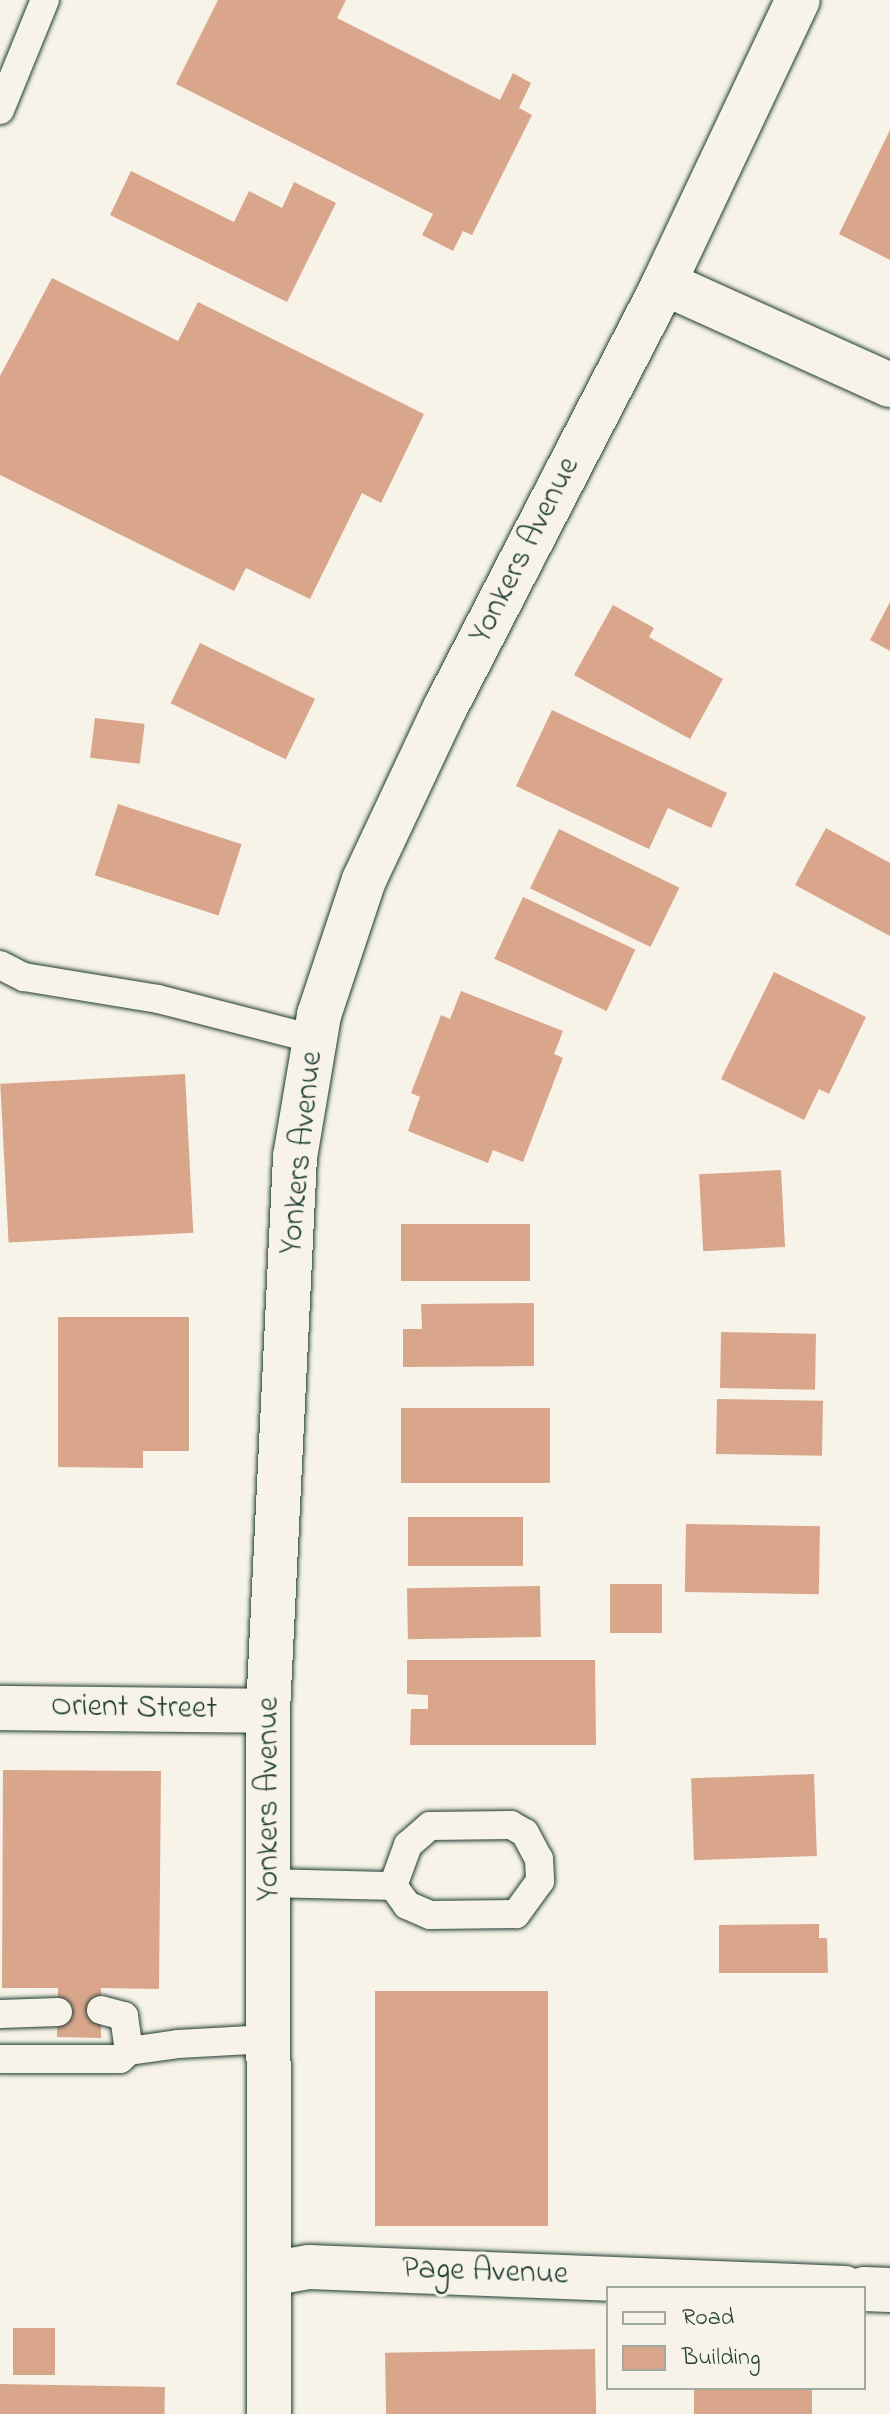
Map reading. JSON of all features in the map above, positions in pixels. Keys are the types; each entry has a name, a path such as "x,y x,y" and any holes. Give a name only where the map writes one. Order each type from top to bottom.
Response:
{"main road":[{"name":"Yonkers Avenue","path":"269,2414 268,1711 295,1157 314,1039 364,880 664,283 798,0"},
{"path":"664,283 890,385"},
{"name":"Orient Street","path":"0,1708 268,1711"},
{"name":"Page Avenue","path":"269,2274 309,2267 794,2286"},
{"path":"866,2289 890,2290"}],"lane":[{"path":"0,110 45,0"},
{"path":"0,965 24,977 158,999 314,1039"},
{"path":"511,1825 525,1833 539,1859 540,1881 516,1914 430,1915 407,1905 393,1886 408,1845 430,1826 511,1825"},
{"path":"269,1883 393,1886"},
{"path":"101,2010 124,2016 129,2051"},
{"path":"0,2014 58,2012"},
{"path":"0,2059 120,2059 129,2051 269,2039"}],"building":[{"path":"218,0 346,0 337,18 500,100 513,73 531,83 519,108 532,115 472,235 463,231 453,251 422,235 433,214 176,84"},
{"path":"890,130 890,260 839,234"},
{"path":"131,171 234,222 249,191 282,208 294,182 336,203 287,302 110,215"},
{"path":"52,278 178,341 198,302 424,414 381,503 362,493 310,599 246,568 234,591 0,475 0,376"},
{"path":"890,602 890,651 870,640"},
{"path":"613,605 654,628 649,637 723,679 690,739 574,675"},
{"path":"200,643 315,699 286,759 171,703"},
{"path":"552,710 727,793 711,828 668,808 649,849 516,786"},
{"path":"95,718 145,724 140,764 90,758"},
{"path":"118,804 242,844 218,916 95,875"},
{"path":"826,828 890,863 890,936 795,885"},
{"path":"559,829 679,888 651,947 530,888"},
{"path":"523,897 635,949 607,1011 494,959"},
{"path":"774,972 866,1017 829,1094 819,1089 804,1120 721,1079"},
{"path":"461,991 563,1031 554,1054 563,1058 523,1162 493,1150 488,1163 408,1131 420,1097 411,1093 441,1015 450,1019"},
{"path":"185,1074 193,1233 9,1242 0,1084"},
{"path":"781,1170 785,1247 703,1251 699,1174"},
{"path":"401,1224 530,1224 530,1281 401,1281"},
{"path":"534,1303 534,1366 403,1367 403,1329 422,1329 421,1304"},
{"path":"58,1317 189,1317 189,1451 143,1451 143,1468 58,1467"},
{"path":"721,1332 816,1334 815,1390 720,1388"},
{"path":"717,1399 823,1401 822,1456 716,1454"},
{"path":"401,1408 550,1408 550,1483 401,1483"},
{"path":"408,1517 523,1517 523,1566 408,1566"},
{"path":"686,1524 820,1526 819,1594 685,1592"},
{"path":"610,1584 662,1584 662,1633 610,1633"},
{"path":"540,1586 541,1637 408,1639 407,1588"},
{"path":"407,1660 595,1660 596,1745 410,1745 411,1709 428,1709 428,1695 407,1694"},
{"path":"3,1770 161,1771 159,1989 101,1988 101,2038 57,2037 58,1988 2,1988"},
{"path":"814,1774 817,1856 694,1860 691,1778"},
{"path":"819,1924 819,1938 827,1938 828,1973 719,1973 719,1925"},
{"path":"375,1991 548,1991 548,2226 375,2226"},
{"path":"13,2328 55,2328 55,2375 13,2375"},
{"path":"595,2349 596,2414 386,2414 385,2353"},
{"path":"0,2384 165,2387 165,2414 0,2414"},
{"path":"694,2390 812,2390 812,2414 694,2414"}]}
